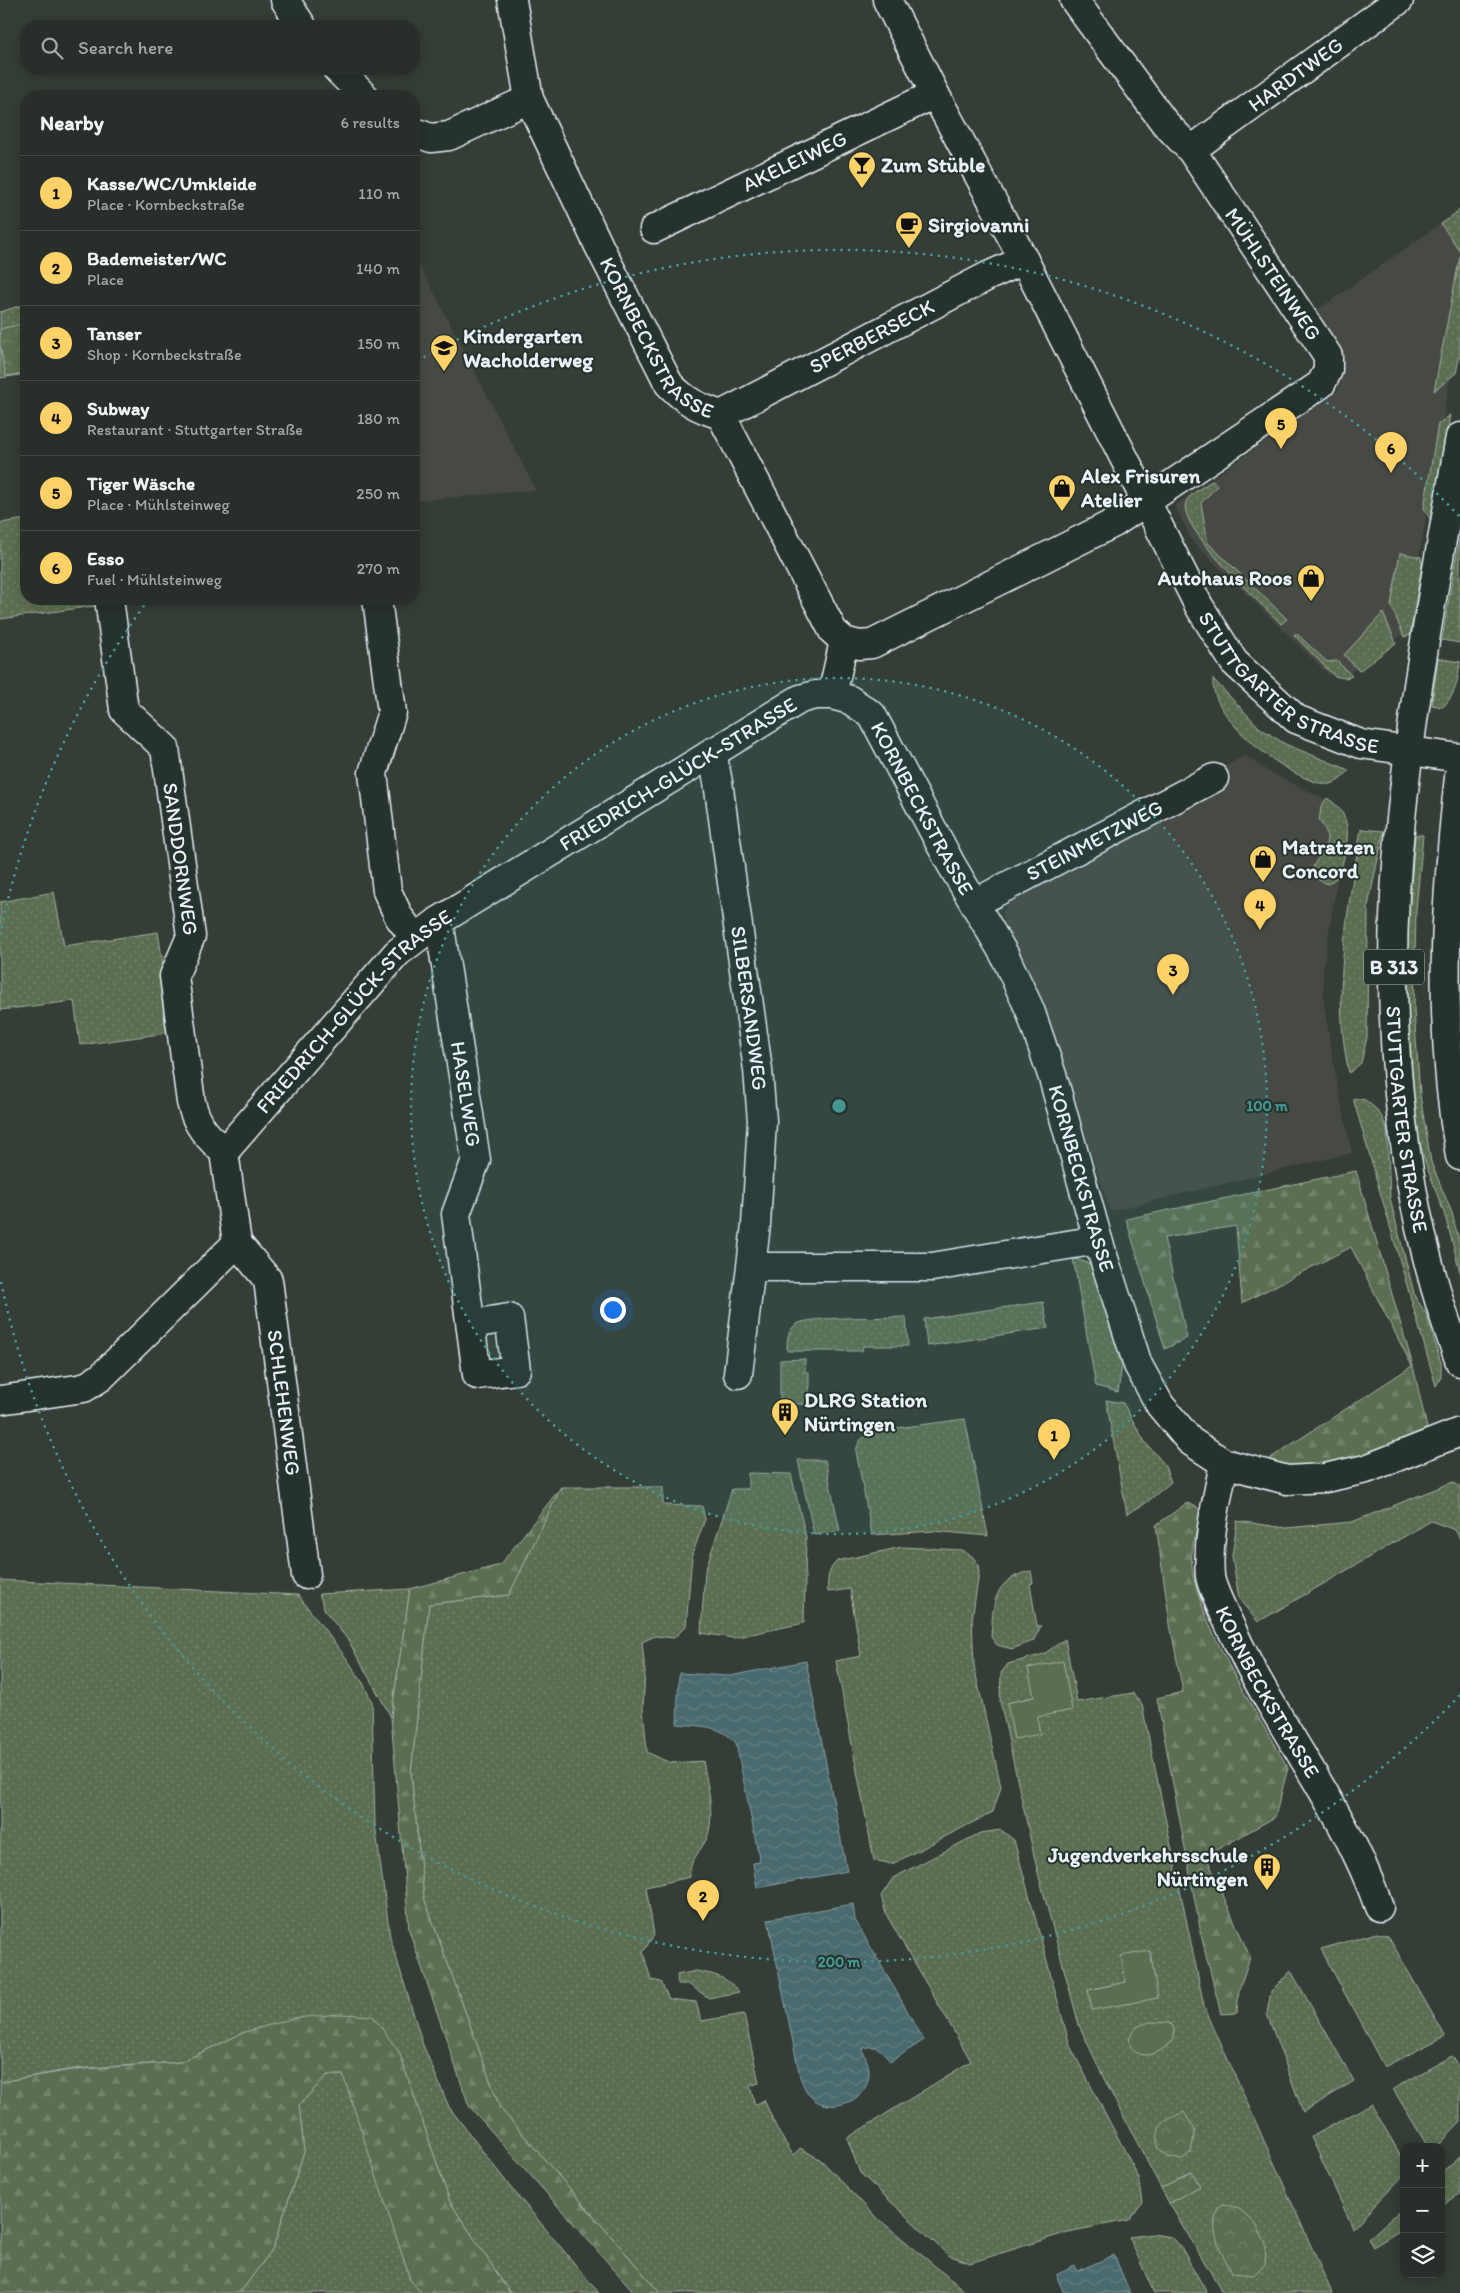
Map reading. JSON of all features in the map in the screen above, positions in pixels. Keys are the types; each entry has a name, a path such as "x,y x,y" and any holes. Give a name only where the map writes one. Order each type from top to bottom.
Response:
{"street":[{"path":"285,0 298,20"},
{"name":"KORNBECKSTRASSE","path":"512,0 529,99 599,246 669,384 682,398 698,408 721,415 833,631 844,640"},
{"name":"STUTTGARTER STRASSE","path":"887,0 1024,260 1199,606 1234,662 1296,720 1360,744 1460,758"},
{"name":"MÜHLSTEINWEG","path":"1074,0 1164,122 1191,150 1328,356 1328,370 1322,384 1145,502"},
{"name":"HARDTWEG","path":"1191,150 1399,0"},
{"path":"343,75 358,90"},
{"name":"AKELEIWEG","path":"654,229 935,94"},
{"path":"420,134 431,138 449,136 529,99"},
{"name":"SPERBERSECK","path":"721,415 988,276 1024,260"},
{"name":"B 313","path":"1410,751 1424,648 1460,438"},
{"path":"832,695 844,640 859,645 872,644 1114,522 1145,502"},
{"name":"SANDDORNWEG","path":"109,605 124,710 165,748 191,936 174,976 191,1102 196,1120 206,1136 224,1152"},
{"path":"378,605 392,712 373,773 387,891 399,917 415,938"},
{"name":"FRIEDRICH-GLÜCK-STRASSE","path":"224,1152 397,953 415,938 439,921 800,699 815,695 832,695"},
{"name":"KORNBECKSTRASSE","path":"832,695 850,700 872,715 951,864 1004,954 1030,1010 1053,1078 1098,1240 1138,1366 1160,1406 1190,1441 1224,1463 1287,1480 1325,1478 1366,1469 1460,1432"},
{"name":"STUTTGARTER STRASSE","path":"1410,751 1401,821 1395,922 1394,1000 1397,1080 1411,1183 1450,1336 1460,1362"},
{"name":"SILBERSANDWEG","path":"712,752 718,782 758,1070 762,1122 756,1225 738,1374"},
{"name":"STUTTGARTER STRASSE","path":"1460,768 1444,945 1444,1014 1452,1112 1460,1156"},
{"name":"STEINMETZWEG","path":"975,903 1214,778"},
{"name":"HASELWEG","path":"439,921 476,1160 456,1214 471,1324"},
{"path":"0,1400 84,1388 101,1377 237,1243 224,1152"},
{"path":"752,1266 932,1266 1098,1240"},
{"name":"SCHLEHENWEG","path":"237,1243 268,1280 306,1575"},
{"name":"KORNBECKSTRASSE","path":"1224,1463 1212,1523 1210,1578 1242,1651 1350,1839 1367,1873 1378,1907"}],"shaded area":[{"path":"1460,210 1460,321 1406,632 1345,677 1328,674 1192,541 1175,505 1338,390 1344,355 1316,311"},
{"name":"Kindergarten Wacholderweg","path":"420,266 536,490 420,500"},
{"path":"1245,755 1269,772 1333,803 1346,827 1323,969 1324,1004 1336,1078 1352,1153 1110,1211 1055,1039 1004,925 1003,912 1009,901 1228,781 1221,769"}],"green space":[{"path":"1460,210 1460,251 1441,224"},
{"path":"1460,256 1460,354 1456,373 1434,391"},
{"path":"20,306 20,375 0,378 0,312"},
{"path":"20,324 20,374 6,376 0,345 0,329"},
{"path":"1450,415 1431,521 1424,508 1438,424"},
{"path":"1213,480 1217,486 1201,503 1208,543 1287,619 1281,624 1240,584 1207,547 1186,514 1186,502 1188,499"},
{"path":"20,520 20,605 95,606 0,619 0,523"},
{"path":"1460,534 1460,643 1442,640"},
{"path":"1400,553 1421,557 1422,565 1410,635 1404,637 1391,605"},
{"path":"1383,613 1396,643 1359,671 1344,655"},
{"path":"1296,633 1327,662 1337,661 1352,676 1345,678 1334,676 1294,635"},
{"path":"1438,658 1460,662 1456,686 1451,697 1443,707 1432,705"},
{"path":"1213,679 1260,728 1285,744 1349,770 1338,781 1331,784 1308,779 1290,771 1253,744 1237,728 1223,711 1215,694"},
{"path":"1327,798 1343,814 1347,833 1347,843 1340,875 1328,884 1316,878 1313,872 1314,865 1327,841 1326,832 1319,821 1321,807"},
{"path":"1361,829 1384,831 1368,906 1367,1037 1361,1063 1349,1073 1341,1012 1341,982 1347,920"},
{"path":"1415,835 1423,835 1416,910 1414,1010 1420,1095 1431,1162 1452,1213 1460,1245 1460,1272 1444,1213 1423,1154 1418,1134 1408,1060 1407,947"},
{"path":"54,892 64,946 158,932 174,1032 80,1045 74,1001 0,1010 0,902"},
{"path":"1353,1098 1365,1100 1375,1108 1382,1117 1387,1129 1390,1199 1415,1297 1426,1313 1441,1363 1441,1377 1436,1386"},
{"path":"1356,1171 1413,1366 1427,1428 1377,1457 1290,1470 1266,1461 1412,1366 1351,1247 1242,1303 1236,1226 1164,1238 1187,1338 1165,1349 1126,1219"},
{"path":"1073,1258 1090,1264 1094,1270 1122,1366 1118,1392 1096,1386"},
{"path":"1043,1302 1048,1328 927,1346 924,1319"},
{"path":"906,1317 908,1346 863,1346 862,1351 787,1351 789,1332 794,1326 804,1321"},
{"path":"805,1359 805,1372 809,1372 809,1405 780,1402 780,1360"},
{"path":"1106,1400 1123,1403 1145,1442 1164,1464 1171,1482 1146,1503 1127,1514"},
{"path":"965,1419 988,1536 934,1531 872,1535 856,1451 860,1441 875,1431"},
{"path":"798,1460 825,1460 840,1531 814,1535"},
{"path":"748,1473 791,1474 806,1537 804,1623 733,1638 701,1633 705,1571 732,1489 748,1489"},
{"path":"1453,1482 1460,1487 1460,1539 1455,1530 1431,1521 1258,1622 1239,1599 1232,1556 1237,1521 1286,1528 1352,1522"},
{"path":"561,1487 663,1487 663,1505 702,1506 705,1519 692,1555 686,1626 674,1638 655,1636 642,1642 645,1671 643,1708 647,1752 670,1763 703,1761 711,1807 708,1835 693,1860 690,1877 646,1887 654,1935 643,1952 651,1980 661,1982 669,1999 696,2002 701,2021 744,2014 759,2083 750,2086 755,2105 764,2100 778,2131 793,2155 800,2148 821,2160 874,2215 967,2293 660,2293 500,2108 424,1898 411,1773 429,1604 509,1595"},
{"path":"561,1487 509,1595 429,1604 411,1773 424,1898 500,2108 660,2293 635,2293 469,2106 409,1930 391,1717 410,1589 500,1565"},
{"path":"1187,1503 1197,1507 1201,1513 1192,1554 1194,1576 1201,1603 1228,1663 1288,1768 1275,1817 1206,1856 1250,1957 1239,1990 1237,2013 1221,2014 1202,1939 1157,1698 1183,1692 1170,1624 1156,1525"},
{"path":"902,1547 962,1550 973,1557 978,1565 979,1573 972,1619 974,1666 1001,1787 993,1812 892,1864 874,1860 836,1661 861,1656 850,1589 828,1592 828,1583 830,1571 837,1561"},
{"path":"1031,1571 1033,1583 1030,1584 1037,1626 1041,1626 1033,1641 1012,1649 997,1645 991,1637 993,1613 998,1594 1002,1586 1009,1580"},
{"path":"0,1580 298,1595 347,1659 363,1683 372,1702 375,1824 390,1937 423,2045 449,2107 504,2179 599,2293 510,2293 450,2202 399,2052 245,2032 181,2062 72,2069 0,2082"},
{"path":"410,1589 391,1717 348,1640 325,1611 319,1594"},
{"path":"1065,1639 1077,1702 1133,1693 1142,1705 1204,2006 1332,2293 1223,2293 1169,2203 1200,2186 1191,2172 1161,2188 1107,2085 1079,2025 1037,1869 1000,1701 1001,1673 1008,1664 1044,1654","holes":["1034,1697 1036,1717 1007,1703","1126,1982 1092,2010 1088,1990"]},
{"path":"1063,1661 1072,1710 1037,1717 1040,1734 1014,1739 1007,1703 1034,1697 1028,1668"},
{"path":"1001,1830 1014,1840 1070,2046 1139,2178 1143,2202 1128,2220 1068,2232 970,2263 948,2255 860,2173 847,2138 971,2061 886,1914 881,1896 893,1878 980,1833"},
{"path":"1377,1933 1388,1936 1445,2036 1384,2067 1321,1949"},
{"path":"1150,1951 1158,1998 1092,2010 1088,1990 1126,1982 1121,1956"},
{"path":"696,1971 720,1977 739,1992 709,1998 688,1984 678,1984 677,1975"},
{"path":"1291,1971 1354,2081 1303,2112 1267,2014 1271,1991"},
{"path":"341,2014 373,2016 399,2052 450,2202 510,2293 422,2293 411,2282 343,2075 327,2075 299,2105 304,2151 273,2248 240,2293 0,2293 0,2082 72,2070 181,2062 245,2032 294,2018"},
{"path":"1150,2022 1169,2023 1174,2028 1174,2040 1158,2052 1150,2055 1141,2054 1130,2046 1130,2037 1137,2027"},
{"path":"1452,2056 1460,2068 1460,2122 1440,2143 1426,2143 1393,2089"},
{"path":"327,2075 344,2075 411,2282 422,2293 240,2293 273,2248 304,2151 299,2105"},
{"path":"1371,2104 1400,2154 1400,2179 1353,2228 1311,2137"},
{"path":"1184,2112 1195,2130 1191,2152 1181,2160 1169,2157 1157,2147 1157,2139 1160,2128 1166,2121"},
{"path":"1460,2156 1460,2194 1445,2203 1445,2188 1445,2169"},
{"path":"1192,2172 1200,2186 1169,2203 1161,2188"},
{"path":"1222,2204 1238,2208 1255,2223 1266,2243 1265,2265 1253,2275 1233,2273 1224,2258 1215,2229 1217,2211"},
{"path":"1400,2211 1400,2230 1373,2247 1368,2239"},
{"path":"1153,2234 1172,2237 1181,2247 1207,2293 1154,2293 1129,2237"}],"water":[{"path":"806,1661 847,1871 757,1888 753,1863 760,1862 736,1743 730,1737 717,1730 702,1726 677,1724 679,1673 730,1676"},
{"path":"853,1904 855,1920 924,2040 890,2062 885,2054 875,2047 862,2049 868,2063 869,2072 867,2083 862,2092 854,2099 845,2103 824,2104 815,2100 807,2092 800,2077 768,1919"},
{"path":"1114,2255 1130,2293 1064,2293 1056,2275 1075,2266 1078,2271"}],"place":[{"name":"Zum Stüble","path":"862,189"},
{"name":"Sirgiovanni","path":"909,249"},
{"name":"Kindergarten Wacholderweg","path":"444,372"},
{"name":"Tiger Wäsche","path":"1281,449"},
{"name":"Esso","path":"1391,473"},
{"name":"Alex Frisuren Atelier","path":"1062,512"},
{"name":"Autohaus Roos","path":"1311,602"},
{"name":"Matratzen Concord","path":"1263,883"},
{"name":"Subway","path":"1260,930"},
{"name":"Tanser","path":"1173,995"},
{"name":"DLRG Station Nürtingen","path":"785,1436"},
{"name":"Kasse/WC/Umkleide","path":"1054,1460"},
{"name":"Jugendverkehrsschule Nürtingen","path":"1267,1891"},
{"name":"Bademeister/WC","path":"703,1921"}]}
